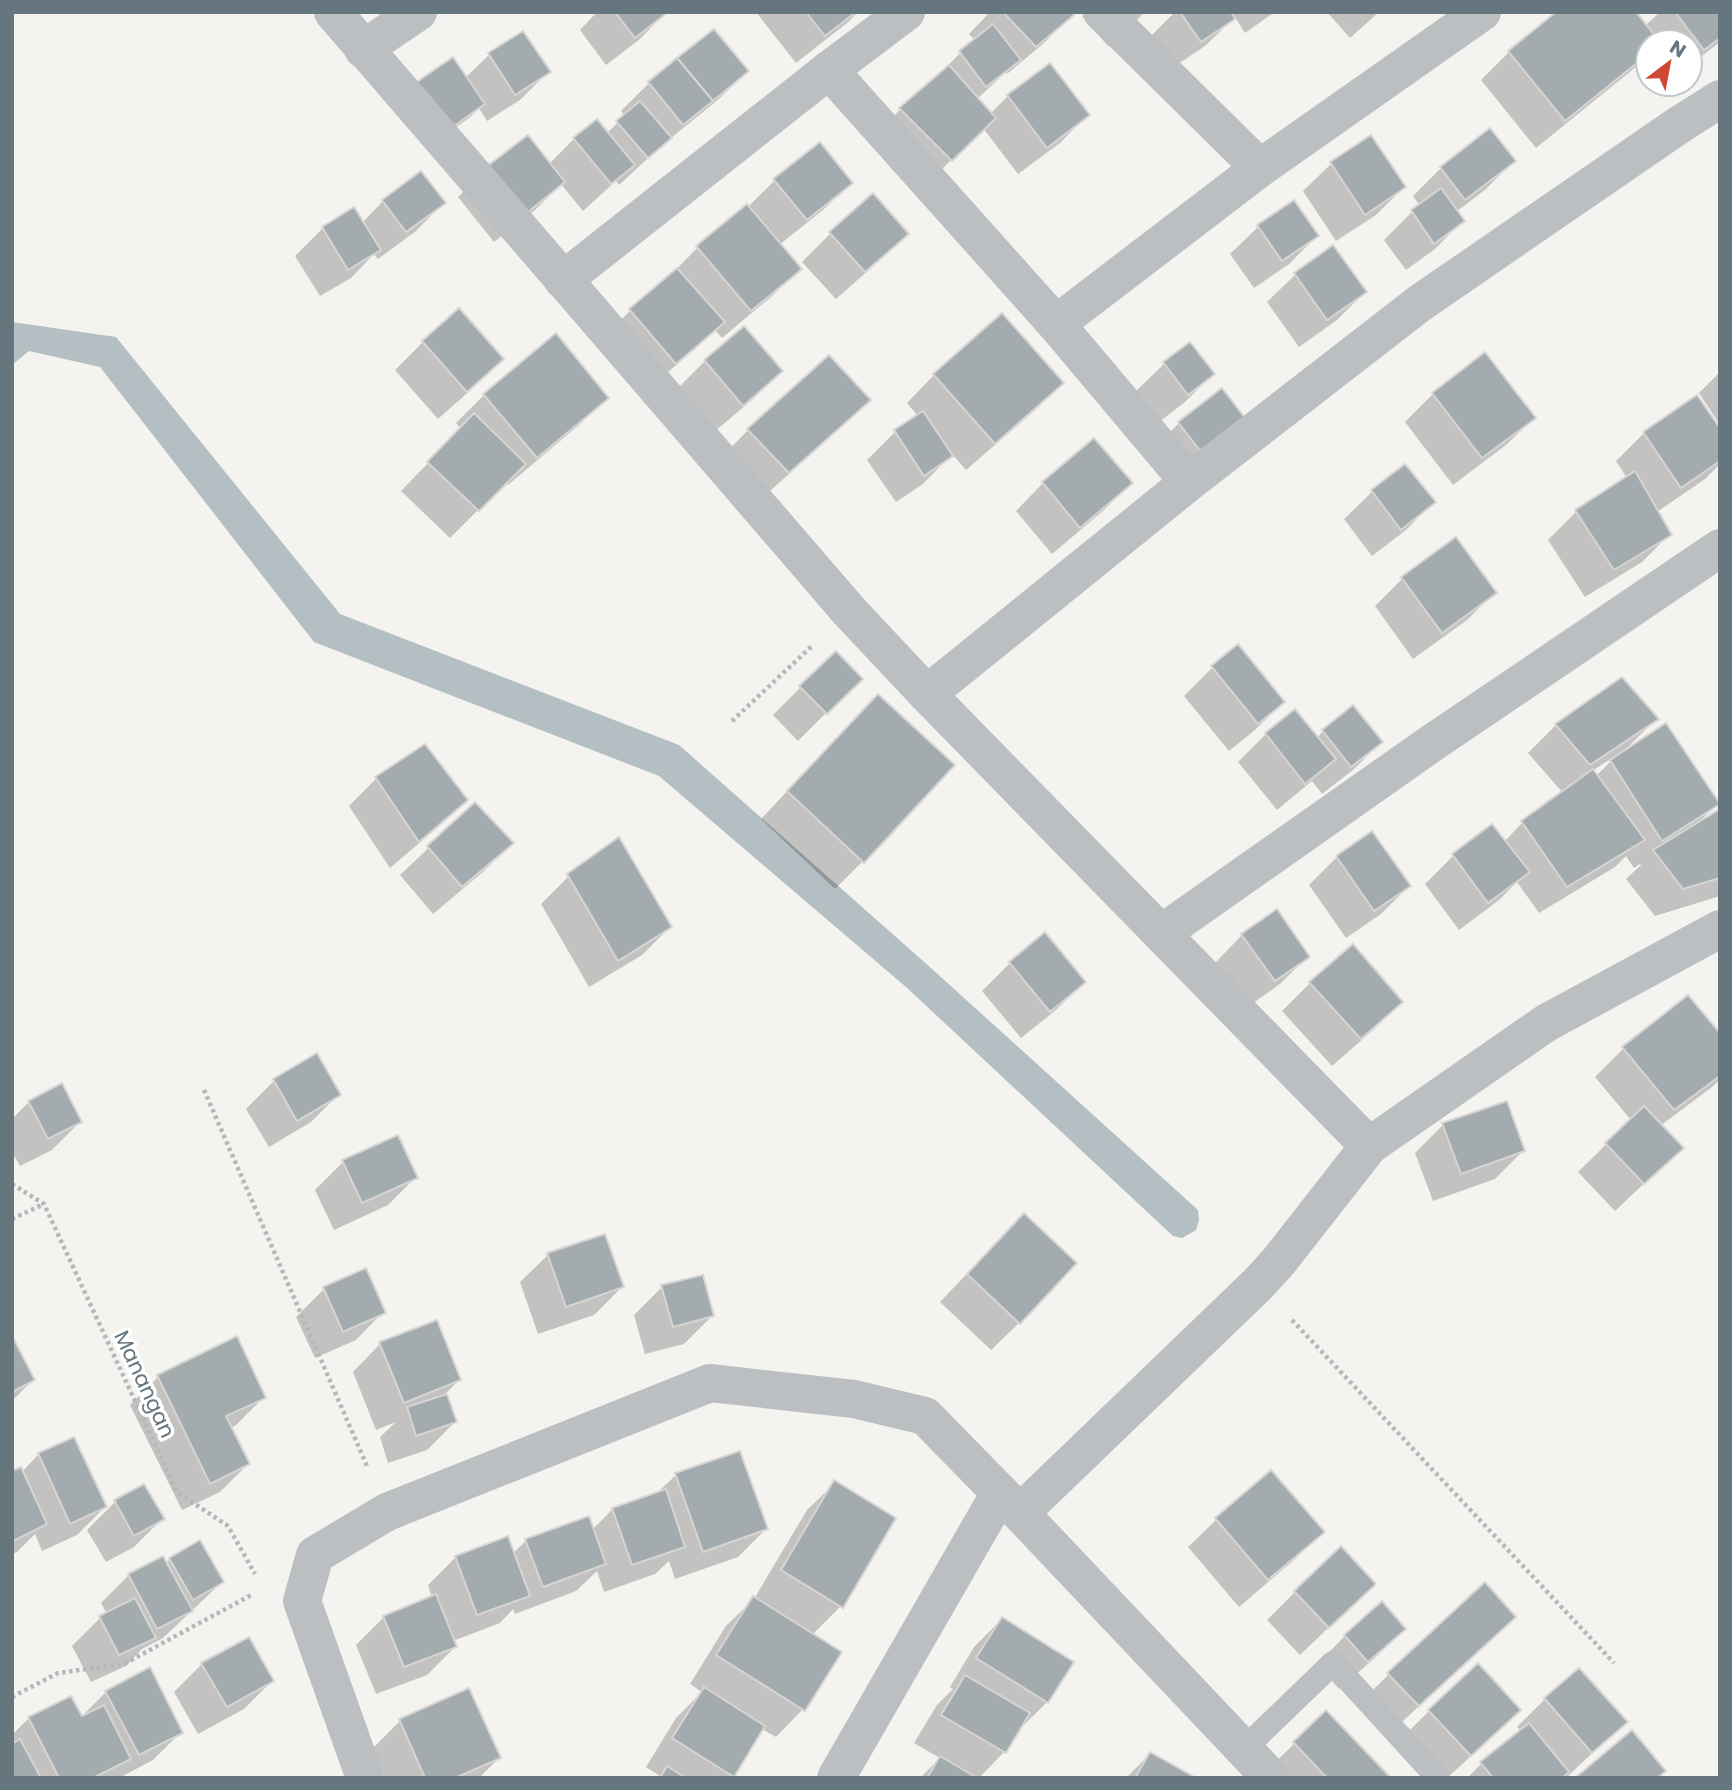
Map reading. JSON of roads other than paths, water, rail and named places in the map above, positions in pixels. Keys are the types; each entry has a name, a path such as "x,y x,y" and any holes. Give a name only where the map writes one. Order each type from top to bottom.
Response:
{"street":[{"path":"333,12 849,611 926,694 1369,1146"},
{"path":"363,49 418,12"},
{"path":"563,280 906,12"},
{"path":"1102,12 1260,168"},
{"path":"1056,324 1260,168 1482,12"},
{"path":"830,70 1056,324 1189,482"},
{"path":"926,694 1189,482 1420,303 1720,99"},
{"path":"1162,933 1432,743 1720,548"},
{"path":"836,1778 1010,1503 1258,1284 1369,1146 1546,1023 1720,929"},
{"path":"365,1778 302,1601 315,1555 387,1512 710,1383 854,1399 925,1416 1271,1778"}],"lane":[{"path":"1244,1749 1333,1663 1438,1778"}]}
